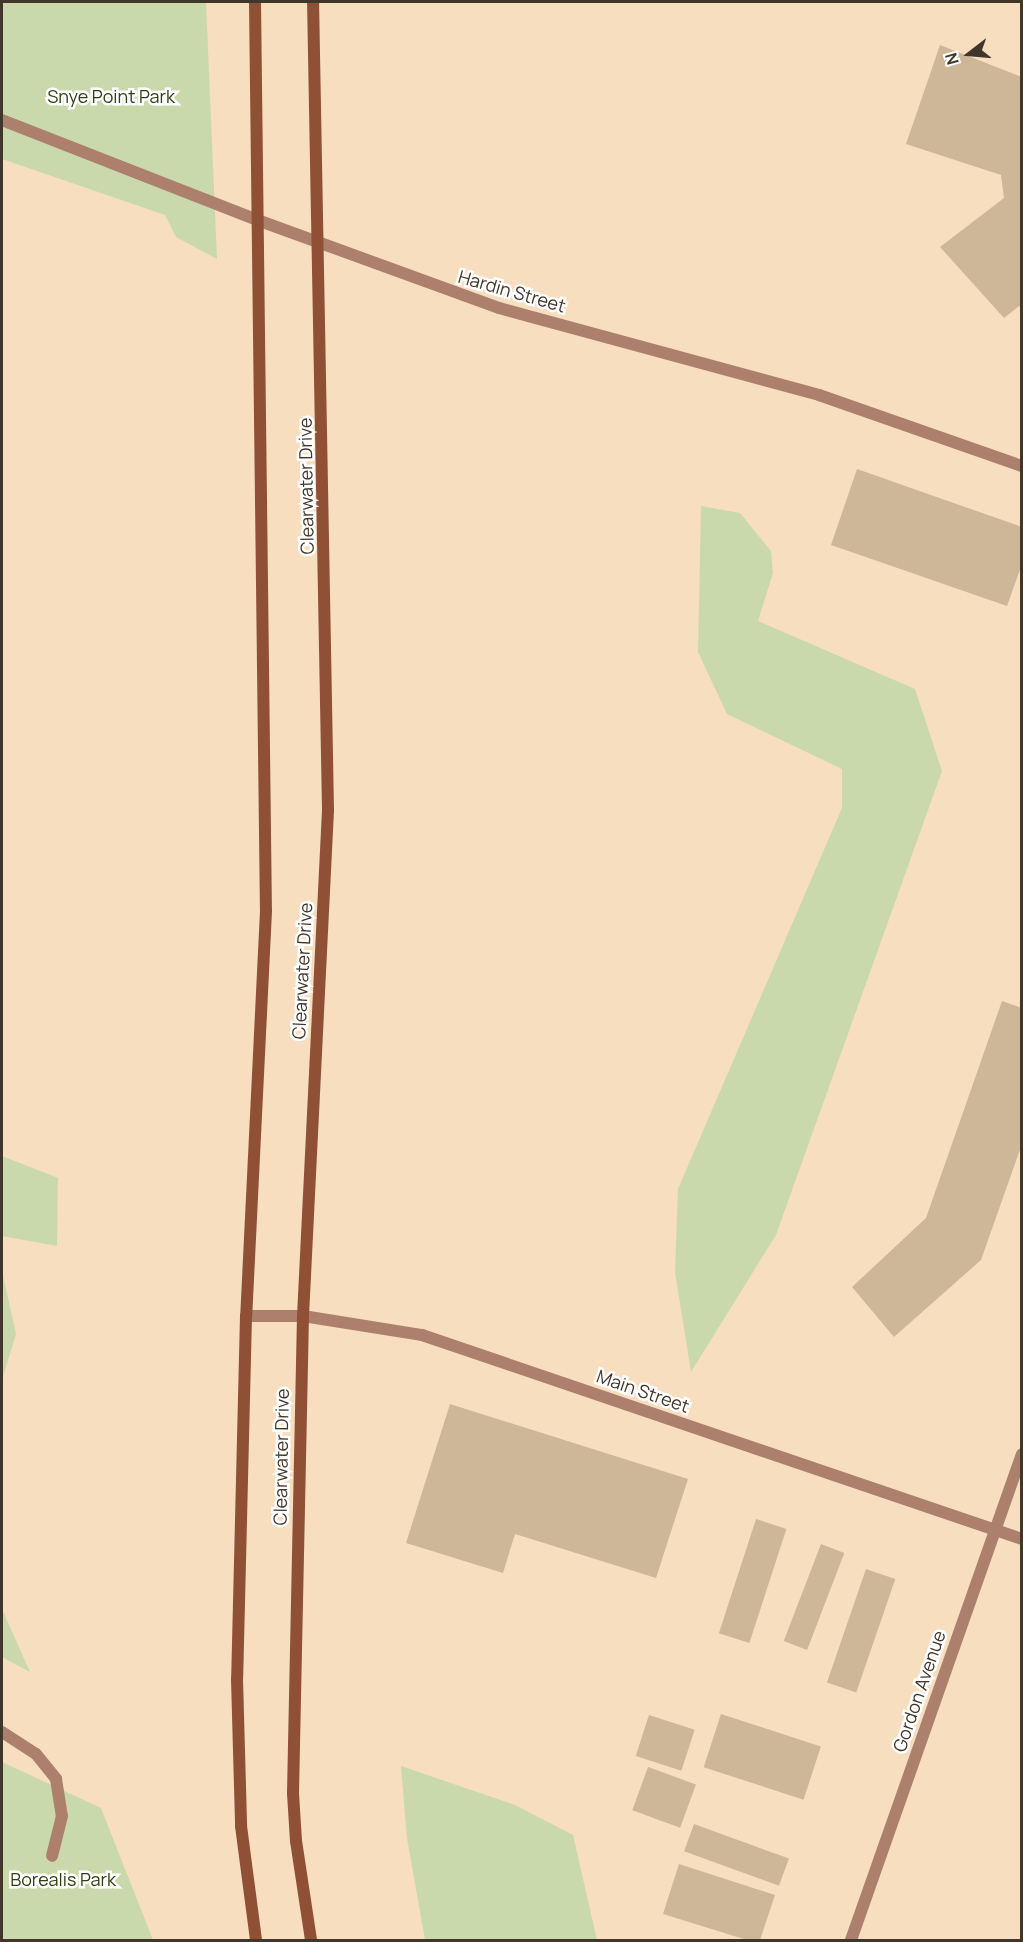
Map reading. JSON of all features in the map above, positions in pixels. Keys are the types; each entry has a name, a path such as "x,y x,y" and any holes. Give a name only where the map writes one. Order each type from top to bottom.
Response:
{"main road":[{"path":"255,2 260,221 266,911 246,1316 237,1679 241,1826 256,1941"},
{"name":"Clearwater Drive","path":"311,1941 298,1862 293,1793 303,1316 328,810 320,244 314,2"}],"street":[{"name":"Hardin Street","path":"2,120 320,244 499,308 819,395 1022,466"},
{"name":"Main Street","path":"246,1316 303,1316 422,1335 1022,1539"},
{"name":"Gordon Avenue","path":"851,1941 1022,1454"},
{"path":"2,1732 36,1754 56,1779 62,1816 52,1856"}],"green space":[{"name":"Snye Point Park","path":"2,2 206,2 217,259 176,237 165,215 2,159"},
{"path":"701,506 740,513 771,551 773,573 758,621 915,689 942,771 776,1235 691,1372 675,1272 678,1189 842,808 842,769 727,714 698,652"},
{"path":"2,1156 58,1178 57,1246 2,1236"},
{"path":"2,1271 16,1334 2,1380"},
{"path":"2,1609 30,1672 2,1657"},
{"name":"Borealis Park","path":"2,1762 101,1808 153,1940 2,1940"},
{"path":"401,1766 515,1805 573,1835 597,1940 425,1940 407,1838"}],"building":[{"path":"940,45 1022,77 1022,304 1004,318 940,247 1004,198 1001,175 906,144"},
{"path":"857,469 1022,527 1022,564 1007,606 831,545"},
{"path":"1002,1001 1022,1008 1022,1144 981,1260 894,1337 852,1287 926,1218"},
{"path":"450,1404 688,1479 656,1578 515,1534 503,1573 406,1543"},
{"path":"756,1519 786,1529 749,1643 719,1633"},
{"path":"821,1544 844,1553 807,1650 784,1641"},
{"path":"866,1569 895,1579 856,1693 827,1682"},
{"path":"721,1714 821,1746 804,1800 704,1767"},
{"path":"649,1715 695,1730 681,1771 636,1756"},
{"path":"648,1767 696,1784 680,1828 632,1810"},
{"path":"694,1824 789,1859 779,1886 684,1851"},
{"path":"679,1864 775,1895 760,1940 747,1940 663,1914"}]}
